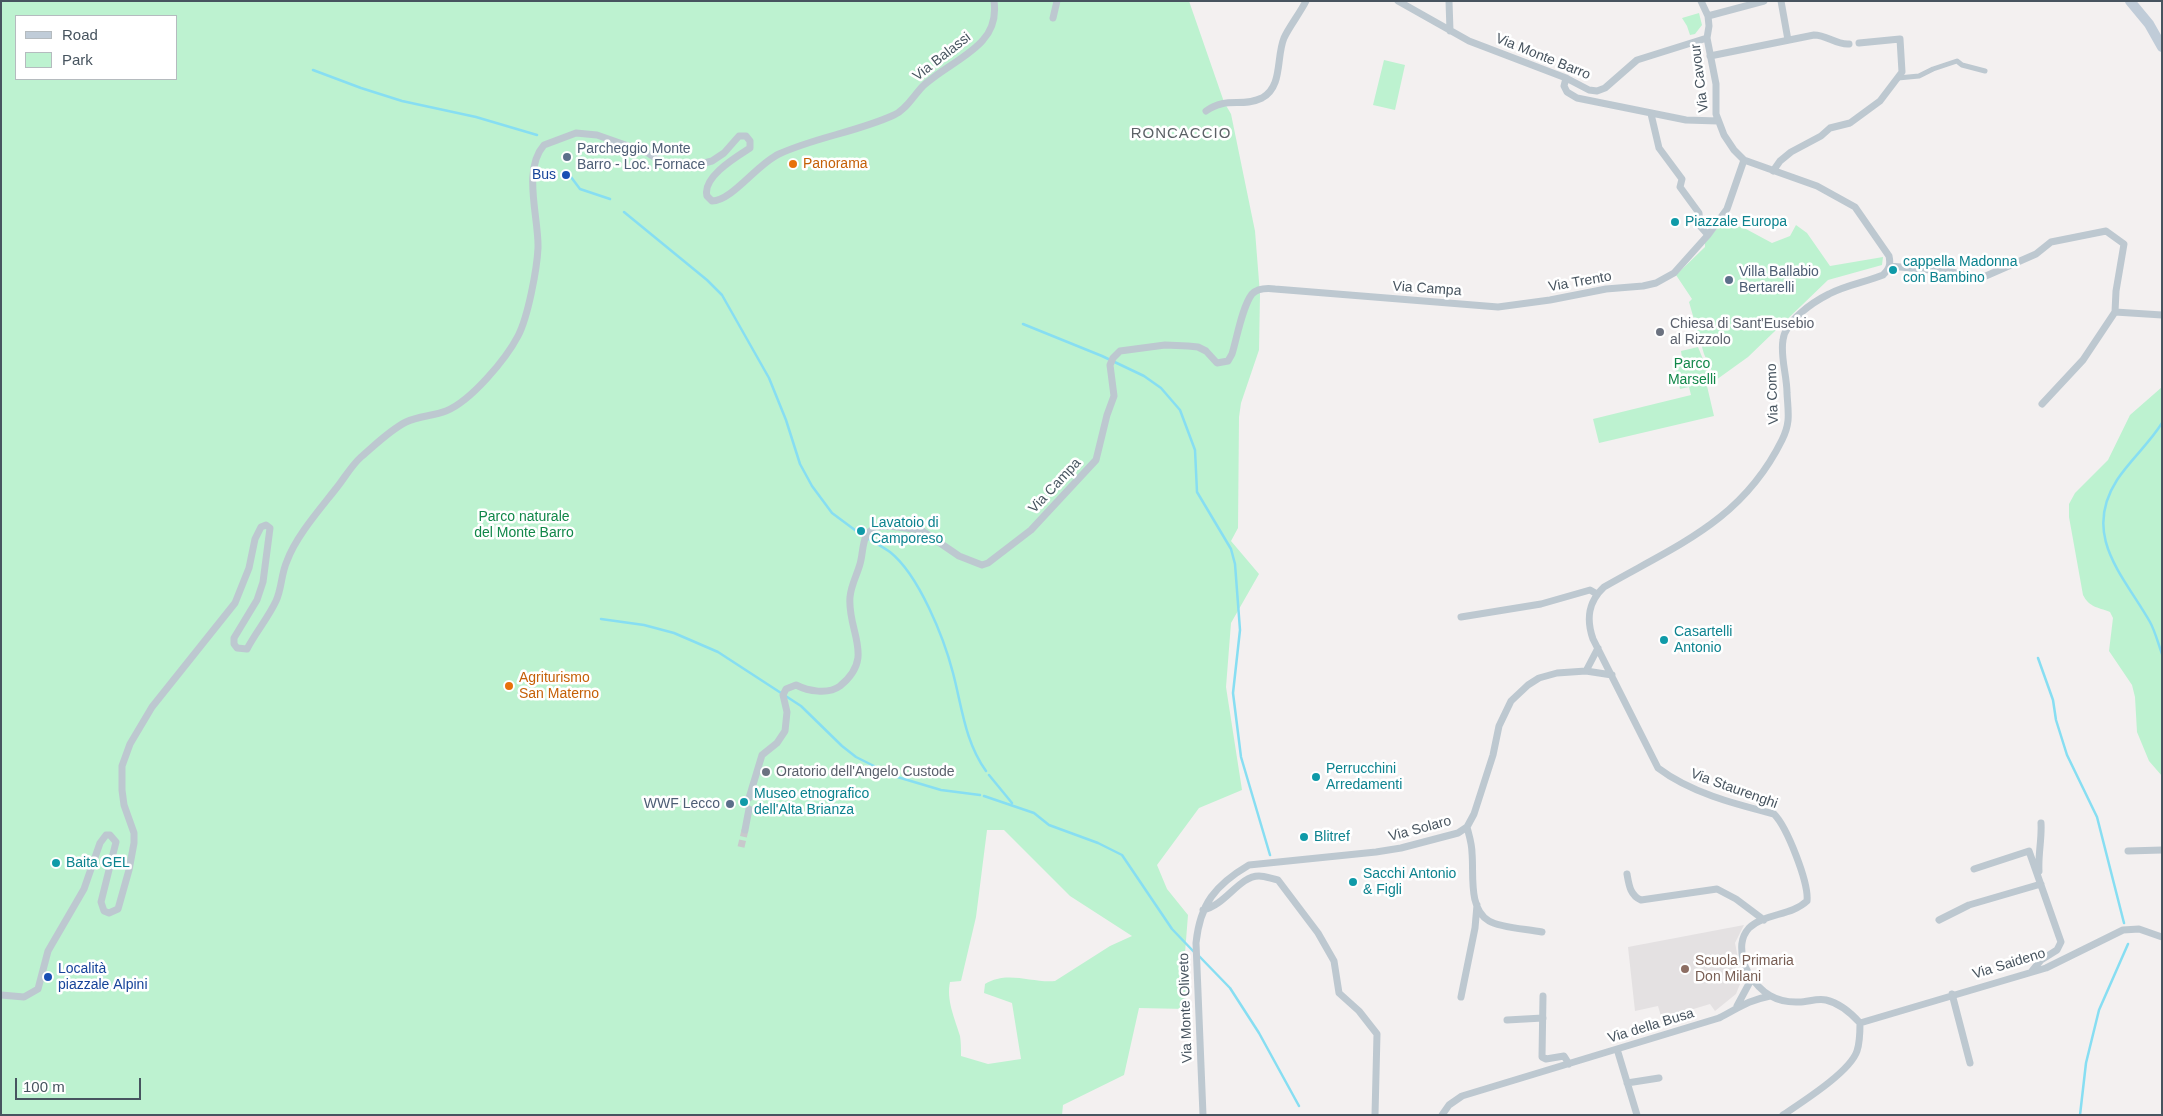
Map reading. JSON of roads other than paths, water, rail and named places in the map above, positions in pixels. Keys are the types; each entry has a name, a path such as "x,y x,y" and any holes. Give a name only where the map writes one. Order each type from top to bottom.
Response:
{"main road":[{"path":"2130,1 2149,24 2162,47"}],"street":[{"name":"Via Balassi","path":"1,995 24,996 38,989 48,951 84,889 100,843 106,835 110,835 116,842 101,902 104,911 109,912 118,909 134,843 134,833 124,805 122,790 122,766 130,744 152,707 235,603 249,568 255,539 261,527 266,524 270,528 263,582 257,600 234,638 234,644 241,650 247,649 273,607 280,590 287,559 310,523 359,458 406,422 446,411 464,400 506,357 526,314 538,250 533,195 534,176 535,161 544,145 576,133 597,136 648,153 670,167 693,166 712,161 724,153 739,136 746,136 750,141 750,148 725,165 708,185 707,196 712,201 718,201 730,195 750,174 777,155 814,140 896,115 924,86 983,41 991,28 995,13 994,1"},
{"path":"1053,18 1057,1"},
{"path":"1206,111 1216,104 1224,102 1252,102 1264,97 1272,90 1284,38 1306,1"},
{"name":"Via Monte Barro","path":"1398,1 1469,41 1566,78 1589,90 1597,91 1605,88 1636,60 1707,38"},
{"path":"1449,1 1450,30"},
{"name":"Via Cavour","path":"1701,1 1708,16 1710,26 1707,38 1716,84 1716,114 1724,135 1734,150 1744,160"},
{"path":"1708,16 1764,1"},
{"path":"1781,1 1788,40"},
{"path":"1710,56 1821,35 1840,44 1849,44"},
{"path":"1773,171 1780,161 1791,152 1821,136 1830,128 1850,123 1880,101 1898,78 1902,72 1900,38 1859,43"},
{"path":"1898,78 1919,76 1957,61 1962,65 1986,71"},
{"path":"1566,78 1564,86 1567,92 1577,98 1686,120 1718,121"},
{"path":"1651,114 1659,148 1682,178 1680,187 1699,213 1700,226 1708,235 1727,209 1744,160 1817,186 1855,207 1889,256 1890,266 1952,272 1979,279 2036,254 2052,242 2106,231 2124,244 2116,292 2115,312 2083,360 2042,404"},
{"name":"Via Trento","path":"1498,307 1550,300 1606,289 1643,286 1674,273 1708,235"},
{"name":"Via Como","path":"1597,594 1629,573 1706,530 1735,507 1761,474 1789,427 1787,379 1782,342 1784,331 1788,324 1793,318 1829,294 1883,275 1890,266"},
{"name":"Via Campa","path":"749,798 762,755 777,743 784,731 787,712 784,692 796,685 804,689 822,691 838,688 852,675 857,666 859,650 850,598 867,534 875,527 890,526 921,530 959,556 982,565 988,563 1031,530 1096,460 1107,415 1114,396 1110,365 1113,358 1120,351 1177,345 1198,347 1206,351 1217,363 1228,361 1232,354 1246,307 1253,293 1260,289 1498,307"},
{"path":"2115,312 2162,315"},
{"path":"1462,617 1541,604 1590,590 1597,594 1590,608 1588,625 1598,648 1586,671"},
{"name":"Via Staurenghi","path":"1598,648 1658,768 1672,779 1708,794 1774,814 1781,821 1791,842 1808,892 1808,902 1801,907 1764,920 1749,929 1742,938 1743,964 1759,989 1770,996"},
{"name":"Via Solaro","path":"1206,902 1218,887 1232,875 1249,865 1401,848 1445,838 1458,833 1467,826 1474,814 1493,755 1499,726 1511,701 1528,685 1539,678 1557,673 1586,671 1612,675"},
{"path":"745,830 749,809"},
{"path":"2040,881 2038,847 2042,838 2041,823"},
{"path":"1461,997 1475,928 1477,905 1472,851 1467,826"},
{"path":"2128,852 2162,850"},
{"path":"1974,869 2029,851 2061,942 2056,950 2041,960 2031,972"},
{"path":"1627,874 1631,891 1635,898 1641,900 1717,889 1736,899 1764,920"},
{"path":"1203,910 1214,908 1232,894 1240,883 1258,876 1278,880 1318,933 1334,961 1339,993 1359,1011 1377,1034 1375,1115"},
{"path":"1939,920 1969,906 2040,881"},
{"name":"Via Monte Oliveto","path":"1203,1115 1196,943 1198,924 1206,902"},
{"path":"1477,905 1482,916 1491,922 1542,932"},
{"name":"Via Saideno","path":"1860,1023 1952,994 2046,968 2123,930 2139,929 2162,937"},
{"path":"1737,1006 1752,978"},
{"path":"1952,994 1970,1062"},
{"path":"1543,996 1542,1057 1546,1059 1564,1056 1569,1064"},
{"path":"1770,996 1780,1001 1826,1000 1851,1013 1860,1023 1857,1052 1849,1064 1816,1093 1783,1115"},
{"name":"Via della Busa","path":"1442,1115 1449,1105 1462,1096 1719,1018 1737,1006 1754,999 1770,996"},
{"path":"1507,1020 1542,1018"},
{"path":"1617,1049 1636,1115"},
{"path":"1627,1083 1659,1078"}],"waterway":[{"path":"313,70 402,101 476,117 537,135"},
{"path":"571,177 580,189 610,199"},
{"path":"624,212 707,280 722,295 769,378 786,420 800,464 812,486 832,513 863,536"},
{"path":"1023,324 1102,356 1144,376 1161,388 1180,410 1195,450 1197,492 1231,549 1235,564 1240,630 1233,693 1241,757 1270,855"},
{"path":"2162,423 2117,480 2107,500 2103,519 2110,555 2150,622 2162,654"},
{"path":"867,538 890,552 901,562 929,608 949,659 973,748 986,771"},
{"path":"601,619 644,625 674,633 718,652 801,706 856,757 894,776 941,790 980,795"},
{"path":"2038,658 2053,700 2056,720 2067,755 2097,817 2124,923"},
{"path":"989,775 1012,803"},
{"path":"984,796 1034,813 1049,825 1098,843 1122,855 1172,929 1195,953"},
{"path":"2080,1115 2086,1063 2099,1010 2128,944"},
{"path":"1199,956 1230,988 1259,1033 1299,1106"}],"tunnel":[{"path":"741,847 745,830"}],"place":[{"name":"Parcheggio Monte Barro - Loc. Fornace","path":"567,157"},
{"name":"Panorama","path":"793,164"},
{"name":"Bus","path":"566,175"},
{"name":"Piazzale Europa","path":"1675,222"},
{"name":"cappella Madonna con Bambino","path":"1893,270"},
{"name":"Villa Ballabio Bertarelli","path":"1729,280"},
{"name":"Chiesa di Sant'Eusebio al Rizzolo","path":"1660,332"},
{"name":"Lavatoio di Camporeso","path":"861,531"},
{"name":"Casartelli Antonio","path":"1664,640"},
{"name":"Agriturismo San Materno","path":"509,686"},
{"name":"Oratorio dell'Angelo Custode","path":"766,772"},
{"name":"Perrucchini Arredamenti","path":"1316,777"},
{"name":"Museo etnografico dell'Alta Brianza","path":"744,802"},
{"name":"WWF Lecco","path":"730,804"},
{"name":"Blitref","path":"1304,837"},
{"name":"Baita GEL","path":"56,863"},
{"name":"Sacchi Antonio & Figli","path":"1353,882"},
{"name":"Scuola Primaria Don Milani","path":"1685,969"},
{"name":"Località piazzale Alpini","path":"48,977"}],"district":[{"name":"RONCACCIO","path":"1181,134"}],"park label":[{"name":"Parco Marselli","path":"1692,372"},
{"name":"Parco naturale del Monte Barro","path":"524,526"}]}
